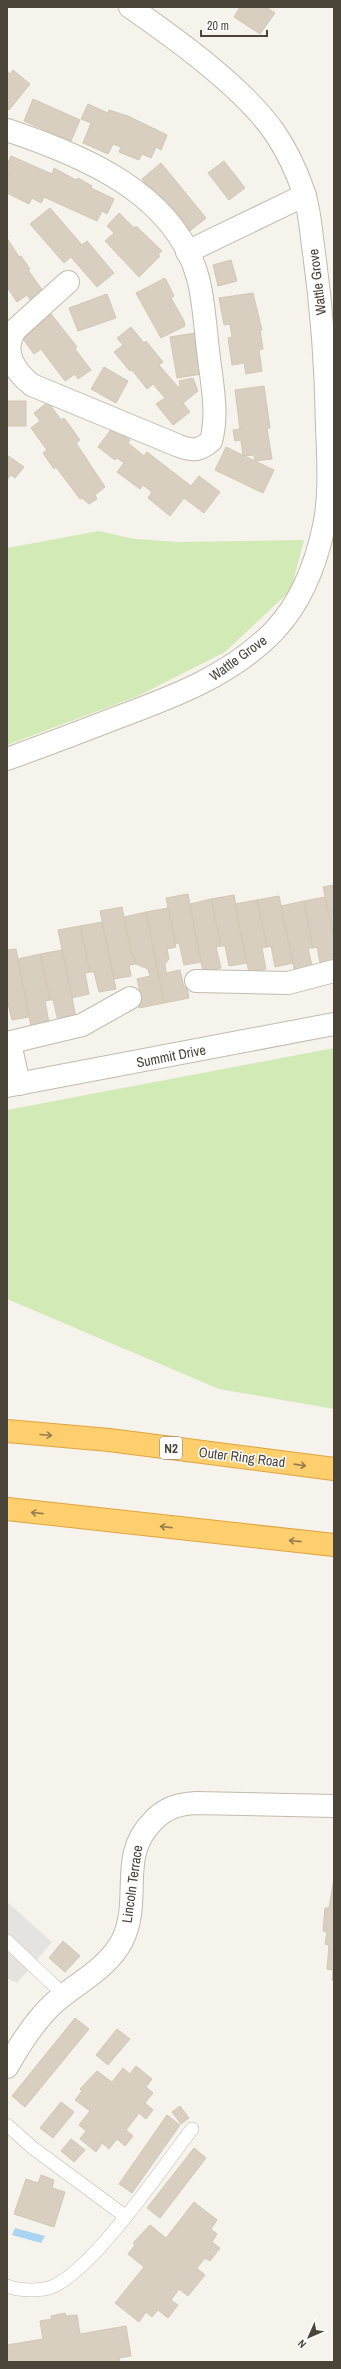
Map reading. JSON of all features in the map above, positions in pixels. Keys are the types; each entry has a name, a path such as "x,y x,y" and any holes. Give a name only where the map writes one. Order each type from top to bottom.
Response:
{"highway":[{"name":"Outer Ring Road","path":"7,1431 109,1440 334,1469"},
{"path":"7,1509 334,1546"}],"street":[{"name":"Wattle Grove","path":"7,759 173,697 206,681 261,645 277,628 296,602 308,578 317,553 328,498 326,373 318,277 305,195 285,151 261,116 202,61 130,7"},
{"path":"7,130 73,156 135,190 166,219 187,252 198,278 204,312 214,418 211,441 203,448 194,451 32,385 18,374 8,348 10,338 16,329 68,282"},
{"path":"187,252 305,195"},
{"path":"196,981 288,983 334,971"},
{"path":"13,1085 9,1043 82,1024 130,998"},
{"name":"Summit Drive","path":"13,1085 334,1024"},
{"name":"Lincoln Terrace","path":"7,2068 38,2020 64,1995 97,1970 116,1950 122,1940 130,1916 132,1865 135,1848 139,1835 159,1814 182,1804 196,1803 334,1806"}],"lane":[{"path":"7,1941 64,1995"},
{"path":"7,2125 33,2148 125,2216"},
{"path":"7,2286 33,2290 52,2287 72,2274 91,2256 125,2216 192,2128"}],"green space":[{"path":"99,531 135,539 179,542 304,540 291,590 225,652 138,696 7,745 7,548"},
{"path":"334,1048 334,1409 219,1389 7,1299 7,1110"}],"shaded area":[{"path":"7,1902 52,1942 17,1983 7,1978"}],"water":[{"path":"15,2228 45,2236 41,2243 12,2235"}],"building":[{"path":"240,7 266,7 275,13 260,34 234,17"},
{"path":"13,70 30,84 9,110 7,108 7,71 10,74"},
{"path":"33,99 80,120 71,141 24,121"},
{"path":"88,104 108,113 109,110 128,116 167,135 161,150 156,147 151,158 142,154 139,160 119,152 121,147 113,144 108,154 83,143 91,123 81,119"},
{"path":"11,156 52,174 54,168 76,180 78,178 92,186 91,188 114,199 107,214 102,211 97,221 44,197 41,203 32,198 29,204 7,193 7,178 9,174 7,172 7,165"},
{"path":"224,161 245,188 229,200 208,173"},
{"path":"161,163 206,218 186,234 142,179"},
{"path":"50,208 82,245 87,241 114,273 97,287 71,257 64,263 30,224"},
{"path":"119,213 134,228 136,226 162,251 158,254 160,256 139,277 105,241 114,233 107,226"},
{"path":"7,238 19,257 21,256 30,269 28,270 43,291 31,301 27,295 17,302 7,287"},
{"path":"231,260 237,281 218,286 213,265"},
{"path":"165,278 174,296 171,298 184,321 185,326 161,338 136,293"},
{"path":"253,293 262,330 260,330 263,349 259,350 262,371 246,374 244,363 232,365 228,338 232,337 230,324 224,325 219,298"},
{"path":"107,294 116,318 78,331 69,308"},
{"path":"51,314 77,347 75,349 91,370 78,379 75,374 65,381 41,349 34,354 23,339"},
{"path":"131,327 144,343 146,341 163,362 159,365 178,387 180,385 179,381 193,378 198,391 183,403 190,412 173,425 156,404 165,398 153,384 147,389 132,370 130,371 114,352 123,345 117,338"},
{"path":"195,333 202,374 177,378 170,337"},
{"path":"104,367 128,381 116,403 91,389"},
{"path":"264,386 270,428 267,428 272,459 255,461 254,455 243,456 241,440 235,441 233,430 240,429 235,390"},
{"path":"7,401 26,401 26,426 7,426"},
{"path":"48,402 61,420 64,418 80,440 76,443 105,487 95,495 97,499 89,504 82,498 80,499 56,467 54,469 43,453 47,450 31,428 40,421 34,413"},
{"path":"113,427 130,440 128,443 144,456 147,452 191,486 199,476 220,492 204,513 184,498 170,516 148,498 152,492 143,485 140,489 117,472 124,463 117,458 115,460 98,447"},
{"path":"226,447 274,470 263,493 215,470"},
{"path":"7,455 24,467 15,478 11,475 7,480"},
{"path":"334,885 334,939 323,887"},
{"path":"188,894 201,962 184,965 179,943 175,944 166,898"},
{"path":"234,895 247,963 229,966 225,946 221,946 211,899"},
{"path":"279,896 293,963 275,967 271,946 267,947 257,900"},
{"path":"325,897 334,939 334,966 321,968 317,947 313,948 304,901"},
{"path":"211,899 221,946 216,947 221,968 203,972 190,904"},
{"path":"257,900 267,947 262,948 266,969 249,973 235,904"},
{"path":"304,901 313,948 308,948 313,970 295,973 281,906"},
{"path":"122,907 132,956 134,956 136,964 129,965 131,976 114,979 100,911"},
{"path":"168,908 176,947 167,949 169,959 165,964 166,973 180,970 184,987 187,987 189,998 164,1003 146,912"},
{"path":"146,912 164,1003 139,1008 137,997 141,996 137,979 150,976 148,969 136,964 134,956 132,956 124,917"},
{"path":"102,922 116,989 99,992 94,972 90,972 80,926"},
{"path":"80,926 90,972 85,973 89,994 72,998 58,930"},
{"path":"16,949 29,1017 12,1020 7,999 7,950"},
{"path":"62,950 76,1017 58,1021 53,1000 50,1000 40,954"},
{"path":"40,954 50,1000 45,1001 49,1023 31,1026 18,959"},
{"path":"334,1878 334,1980 332,1980 333,1970 327,1969 329,1945 325,1944 327,1932 323,1931 325,1908 329,1908"},
{"path":"63,1941 80,1956 65,1972 49,1958"},
{"path":"75,2018 89,2029 25,2107 12,2096"},
{"path":"117,2029 130,2039 108,2065 96,2055"},
{"path":"136,2066 152,2079 146,2087 153,2093 145,2103 153,2110 146,2119 139,2113 126,2130 133,2136 125,2146 117,2139 109,2149 102,2143 96,2152 80,2139 86,2131 79,2125 90,2111 75,2100 82,2091 80,2089 97,2071 112,2082 123,2068 130,2074"},
{"path":"61,2102 74,2112 53,2138 40,2128"},
{"path":"180,2106 189,2118 181,2124 172,2112"},
{"path":"167,2115 180,2125 132,2193 119,2184"},
{"path":"71,2139 85,2150 74,2162 61,2151"},
{"path":"194,2148 206,2158 160,2218 147,2208"},
{"path":"41,2175 54,2180 52,2188 65,2192 54,2227 14,2214 26,2179 38,2183"},
{"path":"194,2202 217,2220 211,2229 217,2234 212,2242 220,2248 210,2261 205,2258 197,2268 205,2275 188,2296 179,2289 171,2300 178,2305 168,2318 158,2310 152,2317 146,2312 139,2322 115,2303 144,2267 128,2254 135,2245 133,2243 150,2225 166,2238"},
{"path":"65,2313 66,2316 77,2315 80,2334 126,2326 131,2356 119,2358 120,2362 7,2362 7,2345 43,2339 40,2321 52,2319 51,2316"}]}
